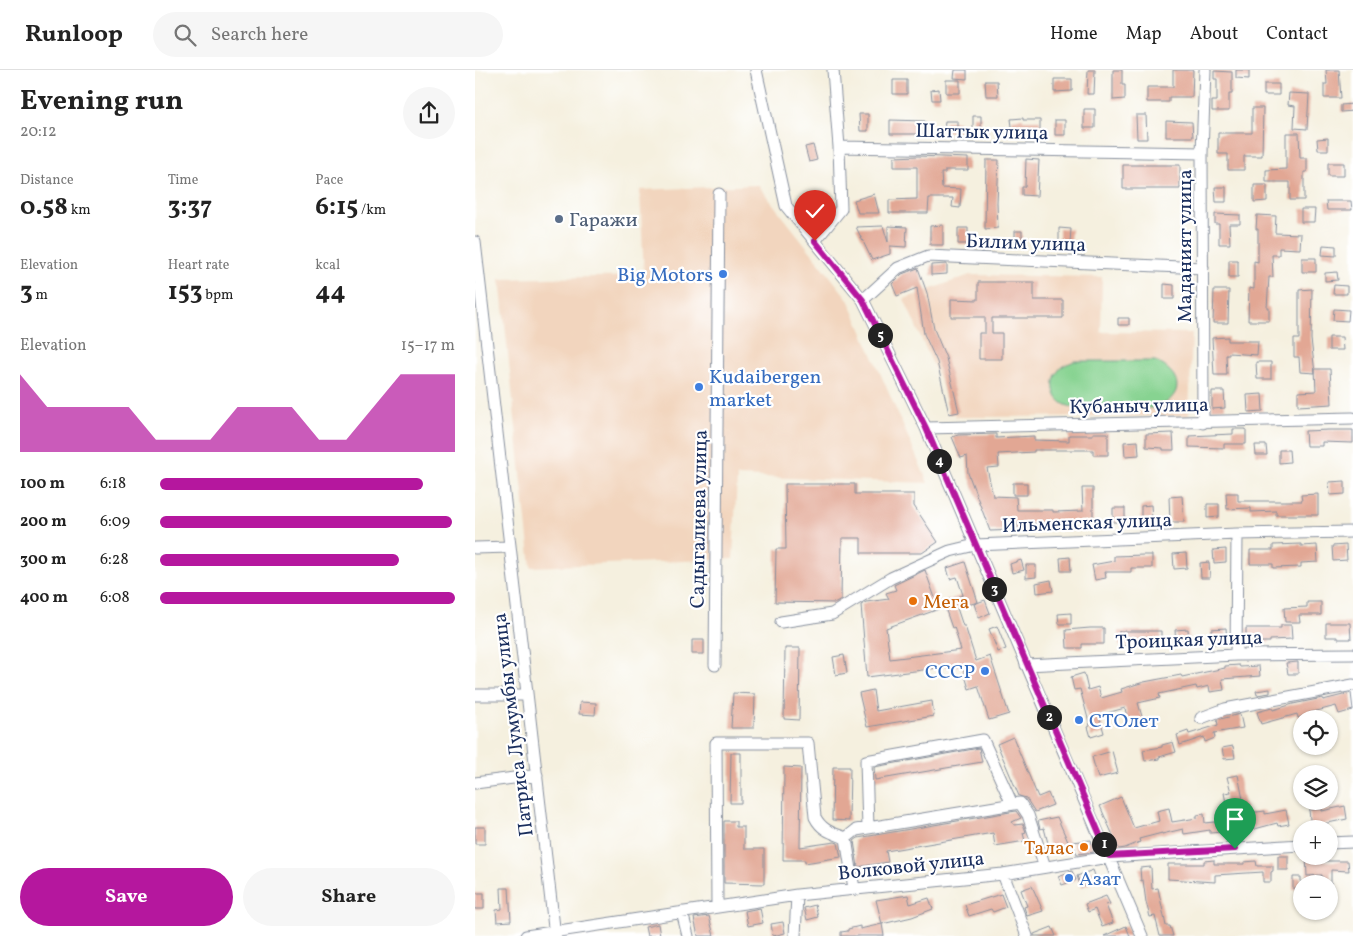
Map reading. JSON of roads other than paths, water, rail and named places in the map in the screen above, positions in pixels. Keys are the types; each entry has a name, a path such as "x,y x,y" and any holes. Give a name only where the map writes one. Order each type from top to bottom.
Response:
{"street":[{"path":"756,70 786,206 863,300 926,428 1142,936"},
{"path":"815,241 841,209 839,147 833,70"},
{"name":"Маданият улица","path":"1203,423 1202,153 1205,70"},
{"name":"Шаттык улица","path":"839,147 1202,153"},
{"name":"Садыгалиева улица","path":"715,665 719,194"},
{"name":"Патриса Лумумбы улица","path":"475,242 555,934"},
{"name":"Билим улица","path":"863,300 897,268 928,256 1203,268"},
{"name":"Кубаныч улица","path":"926,428 1353,418"},
{"name":"Ильменская улица","path":"781,622 832,614 891,578 950,551 975,545 1237,534 1353,532"},
{"path":"1236,655 1237,534"},
{"path":"475,548 510,547"},
{"name":"Троицкая улица","path":"1027,665 1236,655 1353,654"},
{"path":"1201,718 1225,709 1353,685"},
{"path":"475,695 527,695"},
{"path":"868,828 866,761 983,740 1012,804"},
{"path":"717,907 716,743 808,743 815,817 819,825 826,831 846,838"},
{"path":"475,783 537,775"},
{"path":"846,838 856,830 1020,803 1028,815 1045,867"},
{"path":"846,838 854,889"},
{"path":"1338,843 1353,842"},
{"name":"Волковой улица","path":"526,936 555,934 797,895 1003,874 1109,856 1293,845"},
{"path":"1003,874 1027,936"},
{"path":"795,936 797,895"},
{"path":"683,912 688,936"}],"place":[{"name":"Гаражи","path":"559,219"},
{"name":"Big Motors","path":"723,274"},
{"name":"Kudaibergen market","path":"699,387"},
{"name":"Мега","path":"913,601"},
{"name":"СССР","path":"985,671"},
{"name":"СТОлет","path":"1079,720"},
{"name":"Талас","path":"1084,847"},
{"name":"Азат","path":"1069,878"}]}
